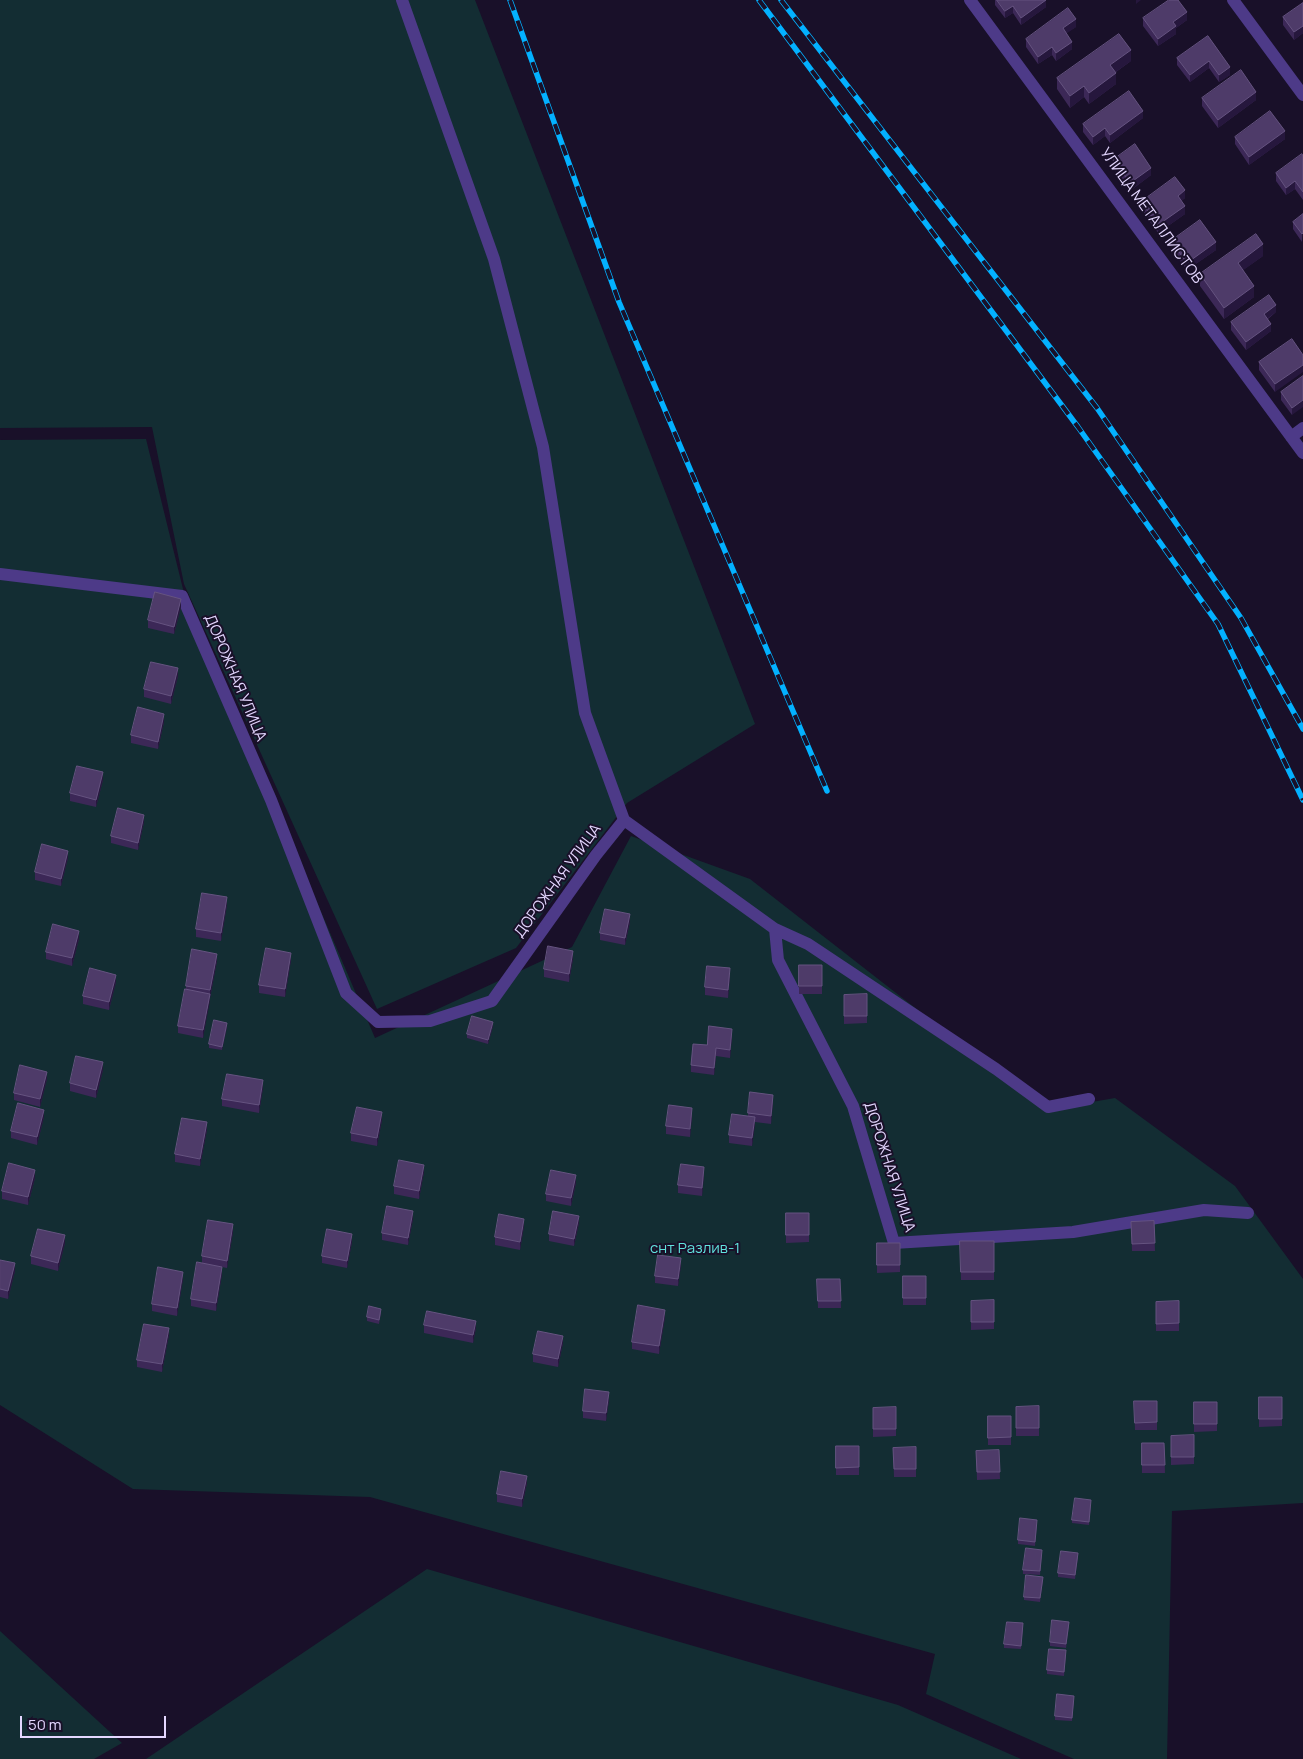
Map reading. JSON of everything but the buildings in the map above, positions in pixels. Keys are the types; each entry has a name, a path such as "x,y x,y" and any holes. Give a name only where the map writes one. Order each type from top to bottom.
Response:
{"street":[{"path":"402,0 494,259 543,447 585,713 624,820"},
{"name":"УЛИЦА МЕТАЛЛИСТОВ","path":"970,0 1303,454"},
{"path":"1233,0 1303,95"},
{"path":"1291,437 1303,428"},
{"name":"ДОРОЖНАЯ УЛИЦА","path":"0,574 182,596 271,800 346,993 378,1022 430,1021 492,1001 596,855 624,820 775,929 778,960 853,1106 894,1243 1073,1232 1204,1210 1248,1213"},
{"path":"775,929 808,944 996,1069 1048,1107 1089,1099"}],"green space":[{"path":"0,0 475,0 755,724 627,803 516,948 377,1009 184,584 152,427 0,428"},
{"name":"снт Разлив-1","path":"146,439 183,589 375,1038 572,947 631,836 750,879 1046,1110 1115,1098 1235,1186 1303,1279 1303,1503 1172,1511 1167,1759 1074,1759 926,1694 935,1654 370,1497 133,1489 0,1405 0,440"},
{"path":"427,1569 898,1705 1021,1759 146,1759"},
{"path":"0,1631 122,1743 94,1759 0,1759"}],"railway":[{"path":"510,0 619,302 827,791"},
{"path":"759,0 1078,427 1218,624 1303,800"},
{"path":"781,0 1097,408 1241,618 1303,729"}]}
